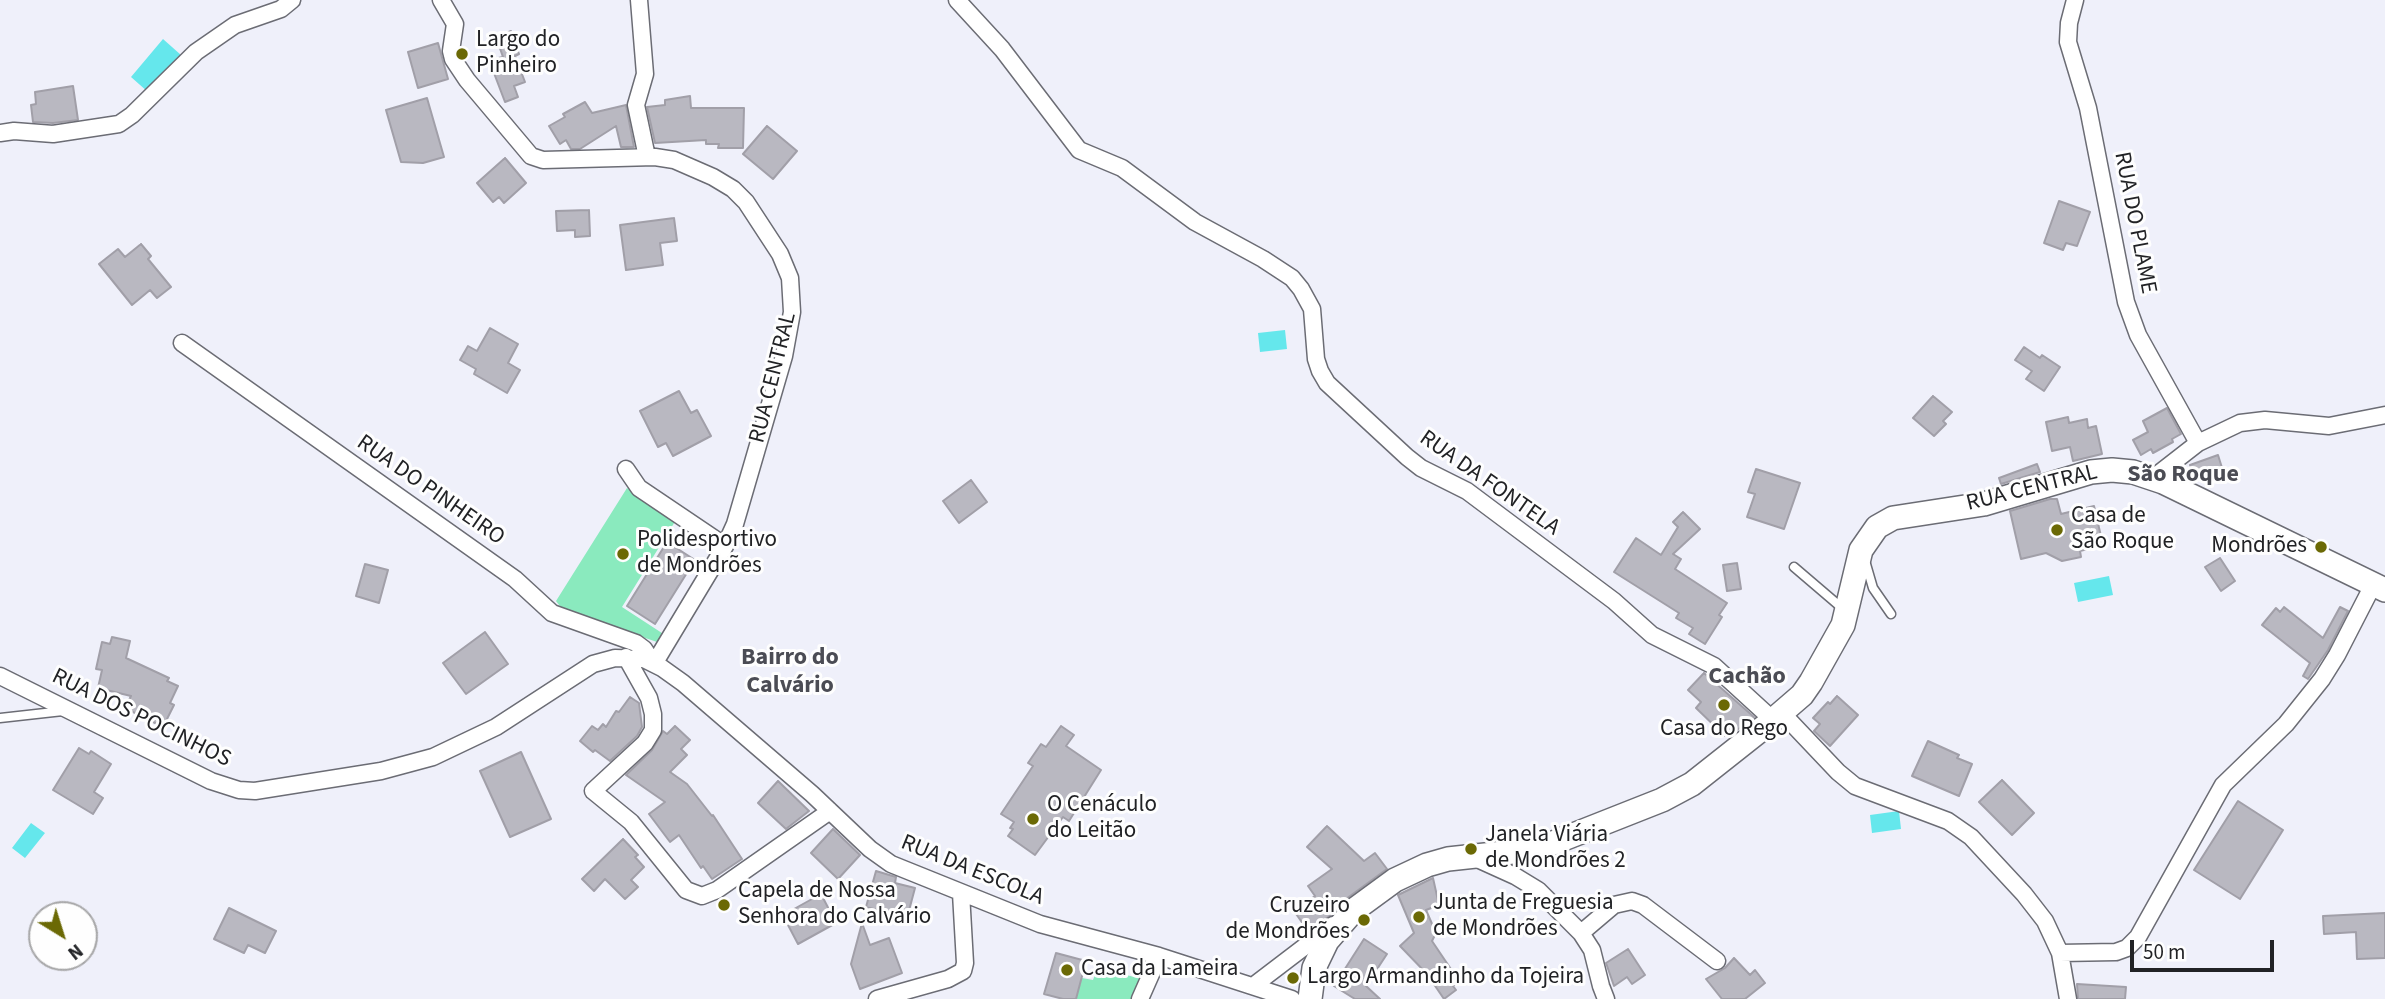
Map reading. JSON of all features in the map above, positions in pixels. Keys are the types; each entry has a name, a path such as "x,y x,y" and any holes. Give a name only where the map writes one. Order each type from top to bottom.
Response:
{"main road":[{"name":"RUA CENTRAL","path":"1864,544 1877,527 1899,516 1984,504 2081,474 2123,470 2153,478 2379,587"},
{"path":"1310,999 1314,968 1326,941 1347,917 1395,880 1416,869 1448,859 1522,851 1548,845 1673,796 1701,778 1778,717 1807,688 1840,631 1847,612 1856,565 1864,544"}],"street":[{"path":"4,133 53,134 119,124 132,115 196,51 235,25 281,9 292,0"},
{"name":"RUA CENTRAL","path":"442,0 456,24 451,51 453,59 467,80 531,156 543,160 664,158 683,163 713,177 740,195 752,209 780,254 790,278 792,312 784,356 735,524 725,546 654,664"},
{"path":"639,0 645,74 637,97 636,110 647,157"},
{"name":"RUA DA FONTELA","path":"957,0 1002,49 1079,150 1122,169 1195,222 1263,258 1292,278 1312,309 1317,359 1327,383 1408,457 1422,468 1467,491 1614,601 1652,635 1714,666 1778,717 1856,786 1948,821 1966,832 2030,900 2045,921 2060,953 2068,999"},
{"name":"RUA DO PLAME","path":"2074,0 2068,42 2090,115 2126,302 2141,341 2198,443"},
{"name":"RUA DO PINHEIRO","path":"182,343 515,579 552,612 640,646 654,664"},
{"path":"2153,478 2198,443 2224,429 2249,421 2329,426 2385,415"},
{"path":"626,469 639,488 725,546"},
{"path":"2060,953 2116,952 2127,948 2138,937 2223,785 2286,724 2322,678 2379,587"},
{"path":"626,657 649,698 653,730 645,743 593,792 631,822 687,890 702,896 718,890 830,811"},
{"name":"RUA DOS POCINHOS","path":"0,676 211,781 239,790 255,791 367,774 433,757 496,727 583,669 604,660 626,657 644,659 654,664"},
{"name":"RUA DA ESCOLA","path":"654,664 683,683 884,860 1041,924 1159,956 1253,986"},
{"path":"1471,856 1538,890 1581,933 1592,950 1606,999"},
{"path":"877,999 948,979 963,971 965,963 961,892"},
{"path":"1581,933 1614,905 1632,901 1643,905 1717,961"},
{"path":"1253,986 1363,903"},
{"path":"1140,999 1159,956"},
{"path":"1253,986 1292,999"}],"lane":[{"path":"1864,544 1869,580 1891,614"},
{"path":"1794,566 1847,612"},
{"path":"0,718 69,710"}],"green space":[{"name":"Polidesportivo de Mondrões","path":"627,488 676,520 622,607 665,635 660,643 563,610 556,601"},
{"path":"1098,967 1141,979 1132,999 1076,999 1082,978 1093,980"}],"water":[{"path":"163,39 181,55 148,92 131,77"},
{"path":"1285,330 1287,349 1260,352 1258,333"},
{"path":"2109,576 2113,595 2078,602 2074,583"},
{"path":"1899,811 1901,829 1872,833 1870,815"},
{"path":"31,823 45,833 25,858 12,848"}],"building":[{"path":"511,31 519,54 515,56 525,82 514,86 518,97 505,102 489,60 503,57 496,37"},
{"path":"438,43 448,79 418,88 408,52"},
{"path":"73,86 78,120 33,122 31,105 36,104 35,92"},
{"path":"690,96 691,108 744,108 743,148 718,148 719,144 706,144 706,140 655,143 647,107 665,105 665,100"},
{"path":"427,98 444,157 423,163 401,162 386,110"},
{"path":"585,102 592,113 626,105 634,147 621,147 616,126 580,149 571,149 566,140 560,144 549,126 565,117 563,114"},
{"path":"767,126 797,151 773,179 743,154"},
{"path":"505,158 526,183 504,203 499,197 493,202 477,183"},
{"path":"2059,201 2090,212 2077,246 2066,243 2063,250 2044,243"},
{"path":"589,210 590,236 575,237 575,230 557,231 556,211"},
{"path":"674,218 677,241 660,243 663,265 626,270 620,225"},
{"path":"141,244 151,256 148,259 171,287 157,298 150,290 132,305 99,264 118,249 125,257"},
{"path":"490,328 518,344 508,363 520,370 507,393 474,374 476,369 460,360 468,346 477,351"},
{"path":"2024,347 2060,367 2044,391 2026,379 2032,371 2015,360"},
{"path":"679,391 691,413 697,410 711,436 673,456 666,443 658,447 640,411"},
{"path":"1933,396 1952,412 1943,421 1946,424 1934,436 1913,418"},
{"path":"2167,408 2181,434 2172,439 2173,442 2153,453 2151,449 2141,455 2133,440 2148,432 2143,421"},
{"path":"2068,417 2069,423 2087,419 2088,428 2096,426 2102,454 2073,461 2070,447 2052,451 2046,422"},
{"path":"2218,455 2223,471 2195,480 2190,465"},
{"path":"2037,464 2040,472 2001,484 1999,478"},
{"path":"1756,469 1800,483 1784,529 1747,517 1755,494 1748,492"},
{"path":"971,480 987,502 959,523 943,501"},
{"name":"Casa de São Roque","path":"2057,499 2061,514 2094,506 2103,545 2080,551 2081,557 2062,561 2046,553 2021,559 2010,511"},
{"path":"1683,512 1700,529 1673,554 1681,559 1675,569 1727,603 1719,615 1722,617 1705,644 1689,634 1693,628 1676,618 1679,613 1614,572 1636,538 1661,555 1678,527 1673,522"},
{"path":"667,542 695,560 655,624 627,606"},
{"path":"2220,558 2235,581 2221,591 2205,567"},
{"path":"1737,563 1741,589 1727,591 1723,565"},
{"path":"365,564 388,570 379,603 356,596"},
{"path":"2284,607 2323,638 2340,607 2348,611 2328,650 2308,679 2303,676 2310,663 2262,625 2276,608 2280,612"},
{"path":"485,632 508,664 466,694 443,663"},
{"path":"112,637 130,641 126,658 169,678 167,681 178,686 170,703 174,705 163,727 125,708 131,696 98,688 102,670 96,669 102,642 110,644"},
{"name":"Casa do Rego","path":"1704,673 1754,717 1733,733 1731,730 1725,736 1696,708 1701,702 1688,690"},
{"path":"1837,696 1858,715 1830,746 1814,731 1820,724 1813,718"},
{"path":"630,697 639,703 642,727 637,736 610,761 580,741 592,726 598,730 603,724 606,727 616,711 619,712"},
{"path":"675,726 690,740 681,749 687,755 670,772 687,784 713,815 742,859 712,879 703,866 701,868 679,835 670,842 649,814 665,802 626,775 652,750 663,731 667,734"},
{"path":"1061,726 1074,735 1066,746 1101,770 1069,821 1063,817 1035,855 1008,836 1014,822 1001,814 1033,766 1028,763 1041,744 1046,747"},
{"path":"1928,741 1972,764 1959,796 1912,776"},
{"path":"79,748 89,754 91,751 111,764 94,792 103,798 93,814 53,790"},
{"path":"521,752 551,819 510,837 480,771"},
{"path":"2002,780 2034,813 2012,835 1979,802"},
{"path":"778,781 809,811 786,829 758,803"},
{"path":"2238,801 2283,830 2240,899 2194,870"},
{"path":"1327,826 1364,861 1375,853 1387,869 1308,931 1294,911 1315,896 1308,886 1332,869 1307,847"},
{"path":"833,829 860,855 838,879 811,853"},
{"path":"623,839 638,855 635,857 644,867 631,880 638,887 625,899 605,879 594,891 582,879"},
{"path":"876,871 896,877 895,883 915,888 907,918 866,907"},
{"path":"1433,878 1439,905 1426,910 1436,933 1432,941 1459,981 1453,986 1456,990 1444,999 1427,974 1400,946 1414,933 1398,895"},
{"path":"821,894 836,923 798,944 785,914"},
{"path":"229,908 276,931 265,953 248,945 244,953 214,939"},
{"path":"2385,913 2385,958 2357,959 2356,932 2324,934 2323,916"},
{"path":"862,923 870,945 889,938 902,973 860,989 851,964"},
{"path":"1364,939 1387,954 1366,986 1380,999 1355,999 1334,986"},
{"path":"1628,949 1645,975 1632,984 1627,977 1614,986 1606,963"},
{"name":"Casa da Lameira","path":"1056,953 1086,961 1076,999 1044,994"},
{"path":"1734,958 1750,975 1755,970 1765,983 1745,999 1722,999 1706,979 1725,968"},
{"path":"2077,984 2126,987 2125,999 2078,999"}],"place":[{"name":"Largo do Pinheiro","path":"462,54"},
{"name":"Casa de São Roque","path":"2057,530"},
{"name":"Mondrões","path":"2321,547"},
{"name":"Polidesportivo de Mondrões","path":"623,554"},
{"name":"Casa do Rego","path":"1724,705"},
{"name":"O Cenáculo do Leitão","path":"1033,819"},
{"name":"Janela Viária de Mondrões 2","path":"1471,849"},
{"name":"Capela de Nossa Senhora do Calvário","path":"724,905"},
{"name":"Junta de Freguesia de Mondrões","path":"1419,917"},
{"name":"Cruzeiro de Mondrões","path":"1364,920"},
{"name":"Casa da Lameira","path":"1067,970"},
{"name":"Largo Armandinho da Tojeira","path":"1293,978"}],"district":[{"name":"São Roque","path":"2183,476"},
{"name":"Bairro do Calvário","path":"790,673"},
{"name":"Cachão","path":"1747,678"}]}
